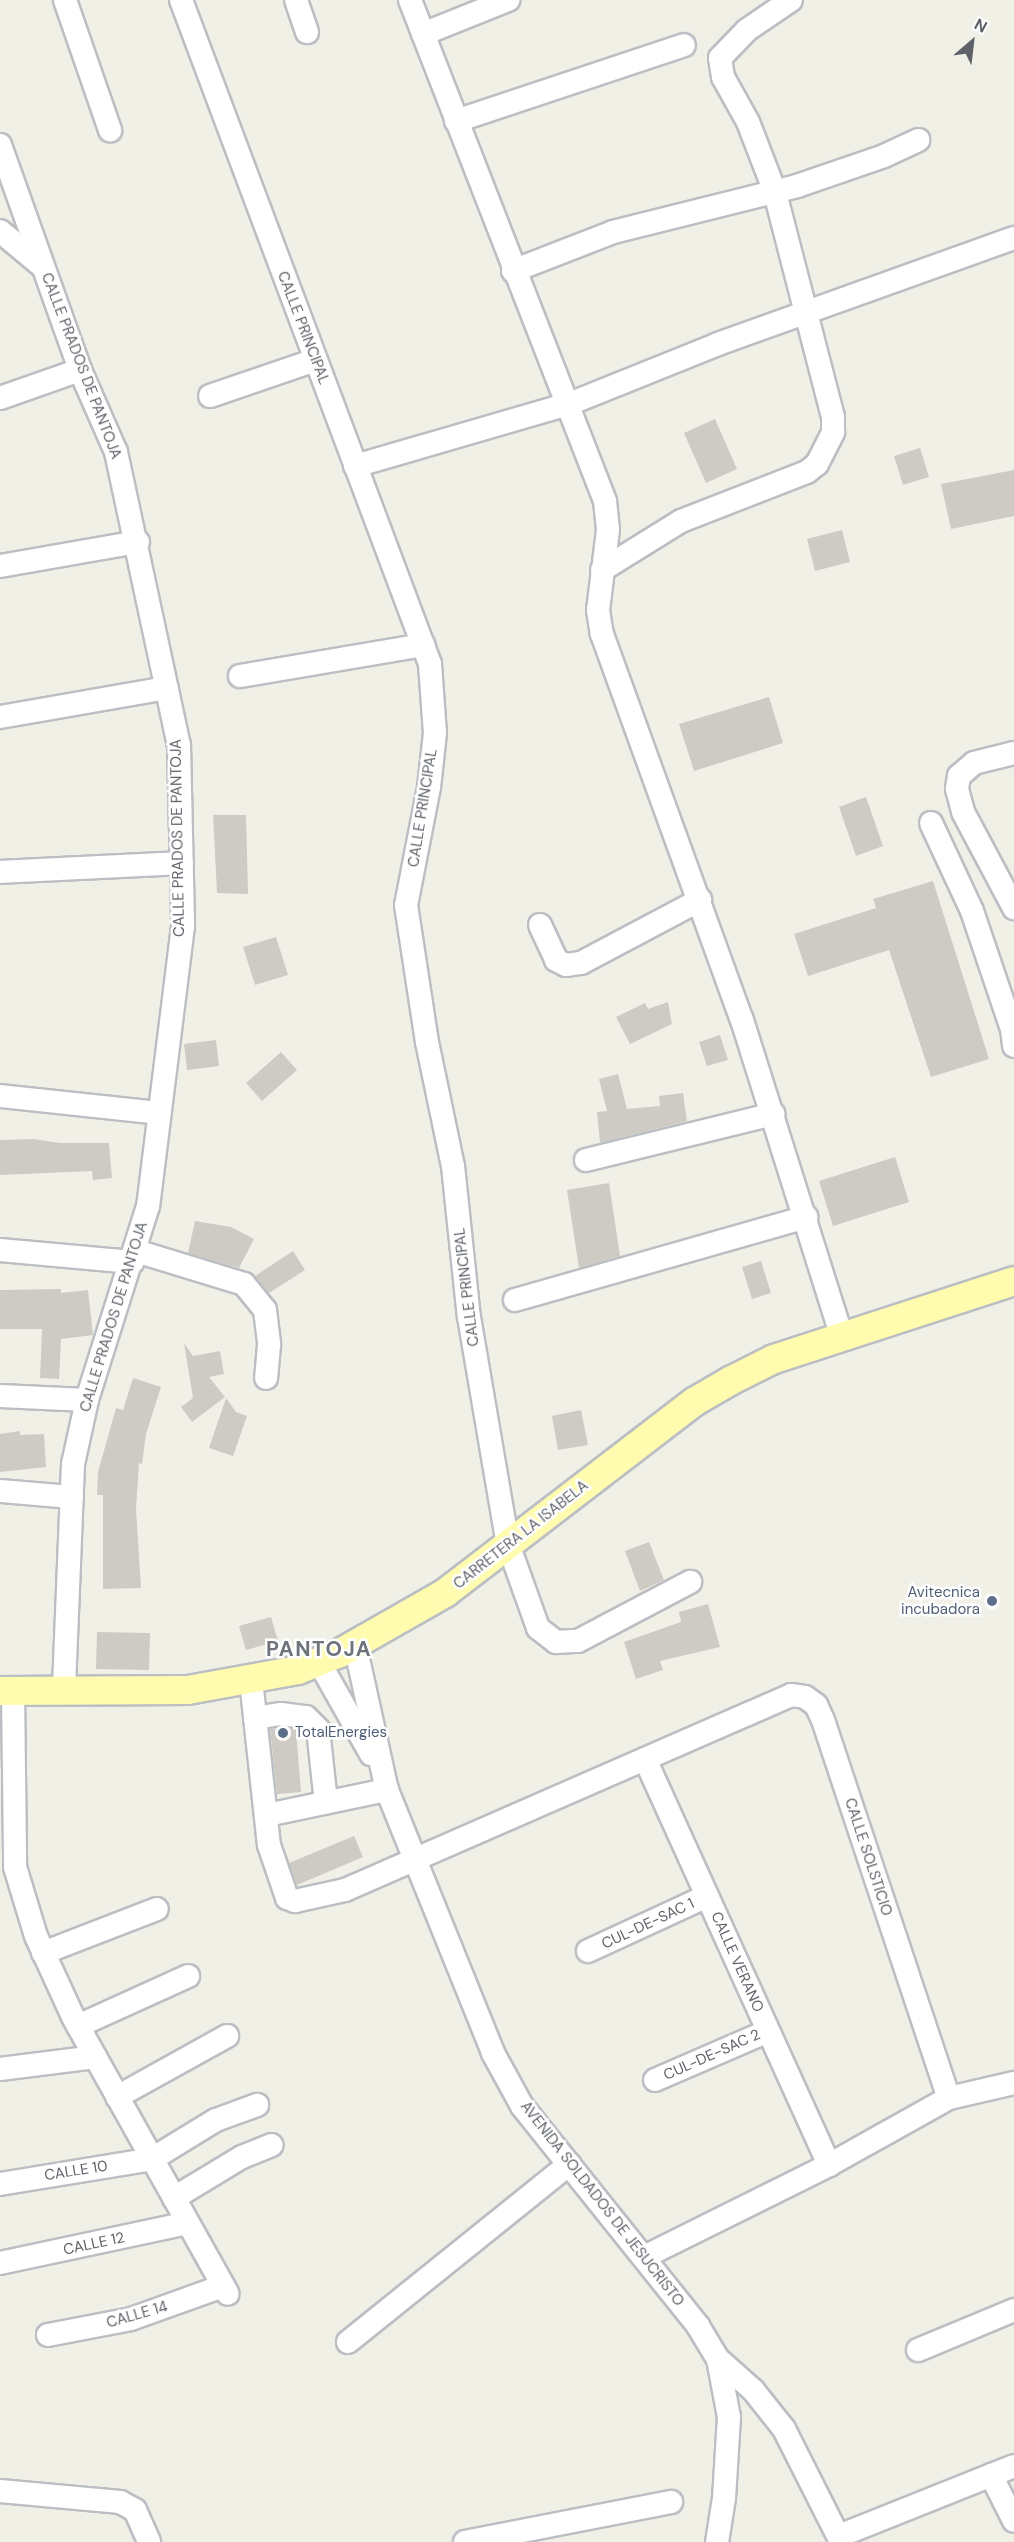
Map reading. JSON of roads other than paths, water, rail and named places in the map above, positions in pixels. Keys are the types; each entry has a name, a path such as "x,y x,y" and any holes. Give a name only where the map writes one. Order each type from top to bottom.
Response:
{"main road":[{"name":"CARRETERA LA ISABELA","path":"7,1691 188,1690 251,1680 319,1662 355,1645 445,1593 694,1402 774,1359 1014,1281"}],"street":[{"path":"65,0 110,129"},
{"name":"CALLE PRINCIPAL","path":"181,0 430,664 435,733 429,787 406,905 427,1042 453,1167 469,1317 508,1544 538,1628 556,1642 578,1641 690,1582"},
{"path":"296,0 307,32"},
{"path":"410,0 513,271 569,404 605,501 608,530 598,610 602,634 700,900 773,1114 842,1337"},
{"path":"423,34 508,0"},
{"path":"602,570 681,521 807,472 817,464 834,424 775,192 748,122 723,77 720,58 747,30 791,0"},
{"path":"456,121 684,45"},
{"path":"513,271 652,219 775,192 884,156 919,140"},
{"name":"CALLE PRADOS DE PANTOJA","path":"0,145 80,370 116,452 138,542 179,745 183,926 148,1206 87,1400 73,1464 64,1691"},
{"path":"0,231 44,267"},
{"path":"355,466 569,404 806,311 1014,238"},
{"path":"210,396 315,360"},
{"path":"0,398 80,370"},
{"path":"0,566 138,542"},
{"path":"240,676 423,645"},
{"path":"0,717 167,688"},
{"path":"1014,753 974,763 959,776 957,789 963,812 1014,908"},
{"path":"931,823 972,911 1012,1029 1014,1046"},
{"path":"0,872 182,863"},
{"path":"540,925 556,960 566,965 581,963 700,900"},
{"path":"0,1096 159,1113"},
{"path":"586,1160 773,1114"},
{"path":"515,1300 806,1217"},
{"path":"0,1250 134,1256 244,1284 265,1310 269,1345 266,1378"},
{"path":"0,1396 87,1400"},
{"path":"0,1491 72,1497"},
{"name":"AVENIDA SOLDADOS DE JESUCRISTO","path":"355,1645 385,1782"},
{"name":"AVENIDA SOLDADOS DE JESUCRISTO","path":"319,1662 385,1782 493,2053 522,2106 698,2326 718,2359 729,2417 724,2498 717,2542"},
{"path":"251,1680 267,1815 326,1803 385,1782"},
{"path":"7,1691 15,1868 43,1953 78,2026 188,2223"},
{"name":"CALLE SOLSTICIO","path":"267,1815 269,1845 287,1898 295,1901 345,1890 790,1695 805,1697 816,1705 949,2098"},
{"path":"255,1718 281,1714 306,1717 318,1729 326,1803"},
{"name":"CALLE VERANO","path":"645,1759 829,2165"},
{"name":"CUL-DE-SAC 1","path":"588,1951 707,1896"},
{"path":"43,1953 157,1909"},
{"path":"78,2026 188,1976"},
{"name":"CUL-DE-SAC 2","path":"655,2080 768,2031"},
{"path":"117,2097 227,2036"},
{"path":"0,2069 95,2057"},
{"path":"644,2257 829,2165 949,2098 1014,2083"},
{"path":"152,2159 216,2120 257,2105"},
{"path":"174,2198 242,2157 272,2145"},
{"name":"CALLE 10","path":"0,2184 152,2159"},
{"path":"348,2342 569,2164"},
{"name":"CALLE 12","path":"0,2263 188,2223"},
{"name":"CALLE 14","path":"48,2336 131,2319 225,2290 188,2223"},
{"path":"918,2350 1014,2310"},
{"path":"718,2359 753,2390 784,2429 840,2539 1014,2466"},
{"path":"991,2475 1014,2521"},
{"path":"0,2491 120,2502 135,2510 149,2542"},
{"path":"465,2542 671,2502"}],"place":[{"name":"Avitecnica incubadora","path":"992,1601"},
{"name":"TotalEnergies","path":"283,1733"}],"district":[{"name":"PANTOJA","path":"319,1649"}]}
